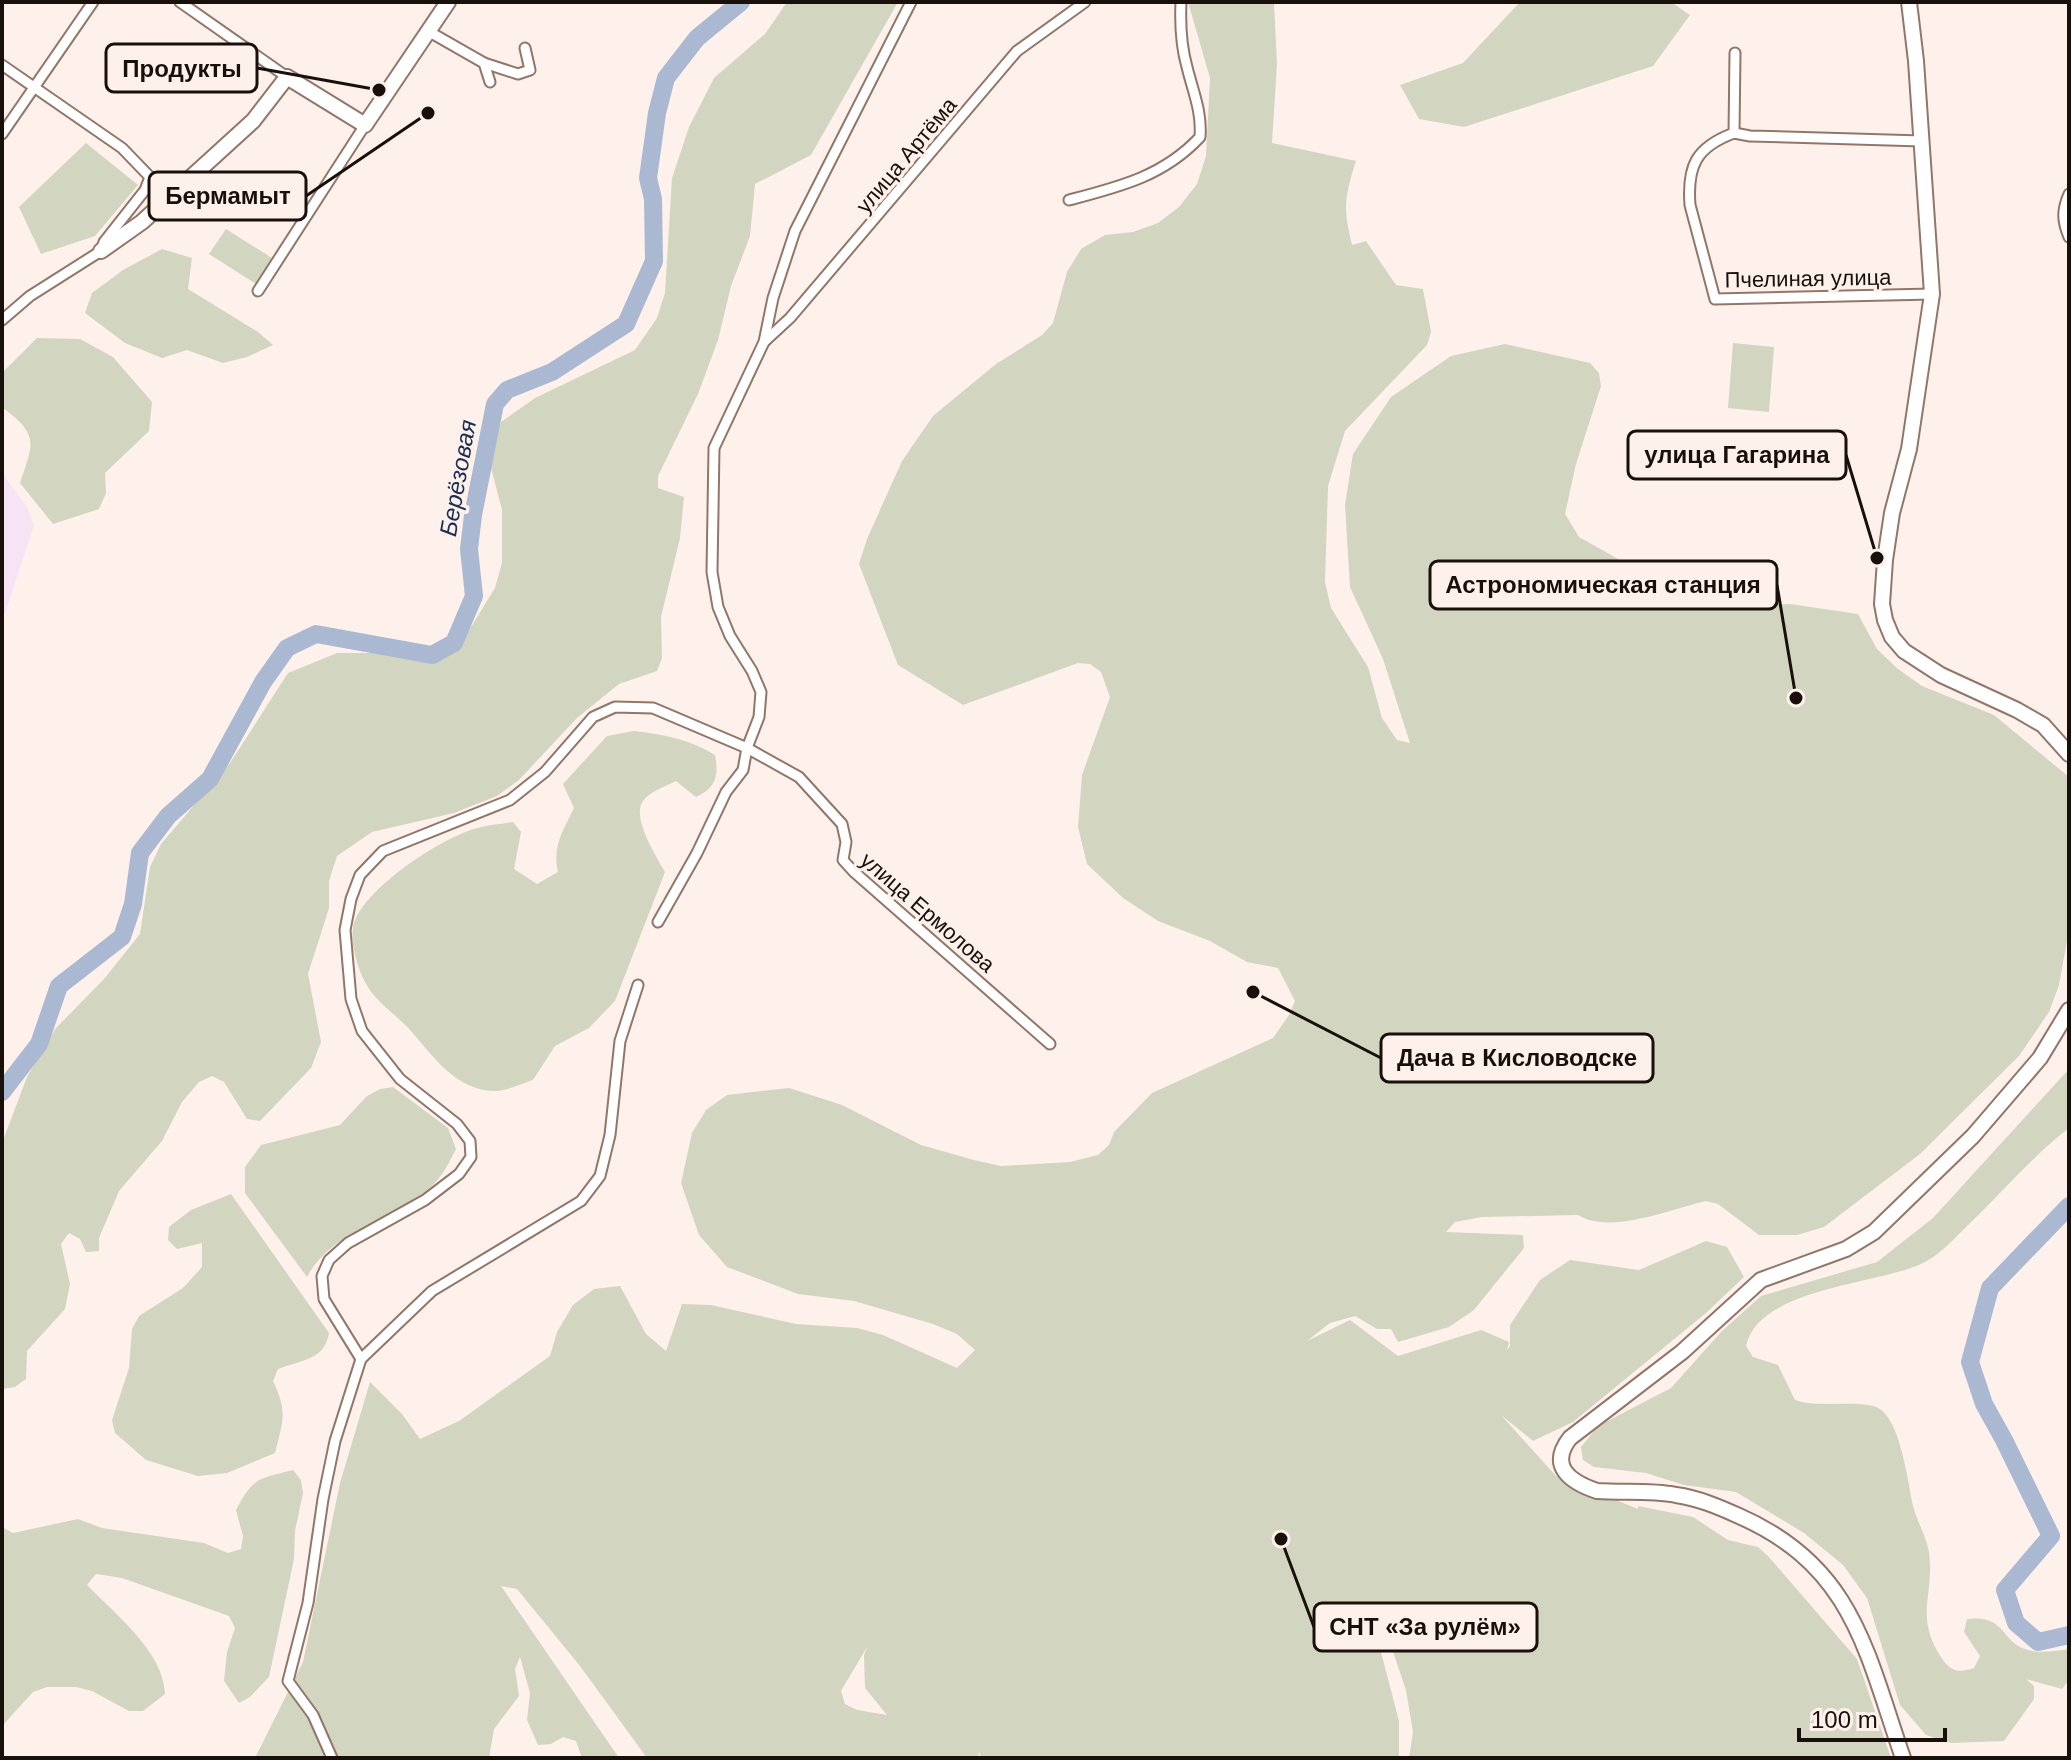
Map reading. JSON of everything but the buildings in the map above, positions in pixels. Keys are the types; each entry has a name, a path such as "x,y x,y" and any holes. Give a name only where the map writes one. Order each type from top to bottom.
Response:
{"street":[{"path":"2,134 93,2"},
{"path":"180,2 287,77 365,125"},
{"path":"258,291 448,2"},
{"path":"658,922 697,853 726,792 743,770 747,748 759,717 761,692 718,607 712,572 714,448 764,342 773,298 795,231 911,2"},
{"name":"улица Артёма","path":"764,342 790,318 1017,51 1085,2"},
{"path":"1069,200 1127,185 1165,168 1200,137 1201,120 1180,33 1181,2"},
{"path":"1909,2 1932,294 1909,449 1892,513 1885,560 1882,604 1885,620 1892,637 1904,651 1941,675 2043,725 2069,754"},
{"path":"428,31 484,63 518,74 530,70 525,48"},
{"path":"1735,53 1734,133 1922,141"},
{"path":"484,63 490,82"},
{"path":"2,65 122,148 150,177 145,190 104,242 101,251"},
{"path":"2,320 30,296 142,222 253,121 287,77"},
{"name":"Пчелиная улица","path":"1734,133 1716,140 1701,151 1692,168 1689,189 1690,205 1715,299 1932,294"},
{"path":"2069,194 2063,208 2069,237"},
{"name":"улица Ермолова","path":"361,1359 324,1299 322,1276 329,1260 348,1243 425,1200 459,1174 471,1157 470,1141 457,1124 400,1079 362,1031 351,999 345,930 351,899 360,875 383,851 510,800 545,772 593,717 615,707 653,708 747,748 799,777 842,824 846,842 843,860 1050,1044"},
{"path":"332,1758 313,1715 288,1681 308,1603 335,1441 361,1359 432,1291 581,1201 600,1176 610,1135 620,1041 638,985"},
{"path":"1903,1758 1853,1620 1834,1587 1810,1562 1775,1535 1701,1500 1584,1487 1567,1474 1561,1456 1570,1438 1682,1352 1761,1280 1846,1249 1874,1232 1973,1136 2040,1058 2069,1010"}],"shaded area":[{"path":"2,473 27,507 34,525 5,614 2,612"}],"green space":[{"path":"787,2 898,2 811,155 755,184 750,236 731,286 718,340 698,394 658,476 658,488 684,497 680,538 661,617 662,658 657,671 619,684 577,718 519,780 497,796 454,813 372,832 337,856 329,881 329,908 308,974 321,1042 311,1068 260,1121 247,1119 224,1082 212,1076 199,1082 182,1102 162,1141 119,1191 99,1238 99,1251 86,1252 80,1239 69,1233 61,1244 70,1284 65,1309 27,1351 26,1379 15,1387 2,1389 2,1143 27,1077 56,1028 104,979 140,934 150,867 161,844 230,763 288,673 337,653 377,653 427,662 451,654 460,645 495,588 502,563 502,510 489,460 501,422 535,398 635,350 657,318 665,293 672,178 689,127 714,78 765,34"},
{"path":"1188,2 1274,2 1277,64 1272,143 1356,161 1346,203 1352,245 1366,241 1396,285 1423,289 1431,332 1427,345 1345,431 1328,486 1325,582 1331,608 1368,667 1382,718 1397,740 1410,743 1383,659 1350,587 1345,505 1353,454 1391,397 1451,356 1505,344 1590,363 1599,373 1601,386 1576,464 1565,514 1579,537 1627,564 1653,565 1665,572 1680,594 1692,600 1732,607 1790,604 1858,614 1877,649 1898,669 1922,686 1994,715 2069,777 2069,930 2059,985 2049,1012 2019,1056 1920,1154 1824,1227 1797,1235 1759,1235 1718,1204 1706,1201 1623,1221 1591,1220 1578,1215 1482,1217 1455,1222 1446,1232 1523,1235 1524,1248 1474,1310 1449,1327 1398,1342 1391,1329 1377,1329 1355,1316 1330,1323 1307,1341 1350,1320 1398,1356 1481,1330 1509,1342 1507,1350 1510,1346 1510,1325 1540,1280 1570,1260 1639,1270 1706,1241 1727,1247 1744,1277 1706,1313 1573,1422 1533,1441 1501,1415 1556,1476 1638,1509 1638,1506 1693,1517 1728,1540 1758,1547 1857,1659 1891,1758 1409,1758 1413,1732 1406,1690 1383,1622 1376,1633 1399,1721 1399,1758 981,1758 979,1752 978,1758 647,1758 580,1666 517,1589 501,1586 619,1758 582,1758 576,1741 563,1737 551,1744 538,1745 527,1720 530,1693 520,1657 515,1669 519,1696 494,1729 489,1758 255,1758 303,1662 340,1483 370,1382 402,1414 420,1439 459,1421 550,1356 557,1332 573,1305 594,1289 620,1286 646,1334 666,1351 682,1304 711,1305 796,1324 857,1328 883,1335 957,1368 975,1350 957,1334 933,1324 854,1301 798,1294 727,1267 699,1235 681,1183 692,1133 706,1110 727,1095 789,1088 842,1105 921,1145 974,1160 1001,1166 1070,1162 1098,1155 1109,1145 1114,1132 1152,1093 1273,1038 1289,1015 1295,1001 1278,968 1247,962 1210,941 1158,921 1123,898 1087,864 1078,827 1082,775 1110,697 1101,672 1090,664 1078,663 963,705 898,665 859,564 902,461 933,416 996,364 1042,335 1053,323 1067,272 1081,249 1105,235 1133,232 1158,223 1179,207 1197,184 1206,156 1210,78","holes":["867,1647 864,1655 865,1688 887,1715 857,1710 845,1704 841,1691"]},
{"path":"1520,2 1671,2 1690,15 1653,66 1464,127 1419,119 1400,85 1463,63"},
{"path":"86,143 138,185 95,236 41,254 19,207"},
{"path":"226,229 272,258 256,284 209,254"},
{"path":"162,249 192,258 188,289 258,332 273,345 247,357 223,363 187,350 162,358 125,343 85,313 92,293 123,270"},
{"path":"37,338 80,339 113,357 152,402 149,431 105,473 106,493 99,509 53,524 20,483 30,440 22,425 2,407 2,373"},
{"path":"1733,343 1774,347 1769,412 1728,408"},
{"path":"634,731 696,745 715,755 717,769 712,785 696,797 676,781 653,792 643,801 640,808 642,826 665,872 615,1001 589,1028 555,1046 533,1080 497,1091 467,1084 446,1070 369,989 354,950 352,933 356,918 377,891 409,864 462,833 481,827 513,822 521,832 514,869 537,884 558,872 558,846 574,808 563,784 607,736"},
{"path":"2069,1069 2069,1128 2028,1164 1944,1249 1927,1261 1901,1271 1795,1300 1772,1312 1755,1327 1746,1346 1753,1357 1778,1365 1795,1400 1816,1404 1863,1404 1880,1409 1887,1416 1898,1440 1913,1506 1928,1547 1929,1631 1946,1664 1960,1671 1969,1670 1974,1668 1980,1656 1964,1632 1967,1619 1989,1620 2017,1645 2030,1651 2069,1649 2069,1680 2062,1689 2026,1679 2034,1686 2034,1699 2004,1741 1951,1743 1926,1735 1900,1705 1867,1598 1843,1565 1804,1533 1736,1492 1684,1485 1646,1473 1594,1467 1583,1460 1581,1447 1598,1426 1671,1388 1721,1332 1761,1296 1877,1262 1933,1218"},
{"path":"393,1087 448,1128 456,1149 440,1176 427,1190 346,1237 318,1261 307,1277 245,1193 245,1167 261,1145 340,1125 367,1096"},
{"path":"231,1194 329,1333 323,1349 317,1354 278,1369 273,1381 283,1417 275,1453 227,1473 198,1476 146,1460 115,1433 112,1420 129,1368 132,1329 139,1316 183,1288 202,1267 202,1243 177,1249 168,1240 169,1227 191,1210"},
{"path":"293,1470 301,1480 303,1493 295,1531 294,1559 269,1677 250,1697 239,1703 224,1681 227,1652 235,1628 229,1616 122,1578 96,1574 87,1585 147,1649 163,1678 165,1694 143,1711 129,1711 92,1691 76,1687 47,1687 33,1692 2,1726 2,1527 13,1533 78,1519 102,1528 204,1543 228,1553 241,1549 243,1536 236,1510 247,1491 264,1478"}],"waterway":[{"name":"Берёзовая","path":"2,1092 39,1044 59,986 122,937 133,904 140,853 168,816 210,779 263,682 287,648 316,634 432,655 454,643 474,596 469,549 495,404 507,390 552,372 626,324 654,261 653,199 648,178 657,113 666,78 697,38 741,2"},
{"path":"2069,1206 1990,1288 1970,1362 1984,1404 2051,1536 2005,1590 2016,1623 2038,1642 2069,1635"}],"place":[{"name":"Продукты","path":"379,90"},
{"name":"Бермамыт","path":"428,113"},
{"name":"улица Гагарина","path":"1877,558"},
{"name":"Астрономическая станция","path":"1796,698"},
{"name":"Дача в Кисловодске","path":"1253,992"},
{"name":"СНТ «За рулём»","path":"1281,1539"}]}
